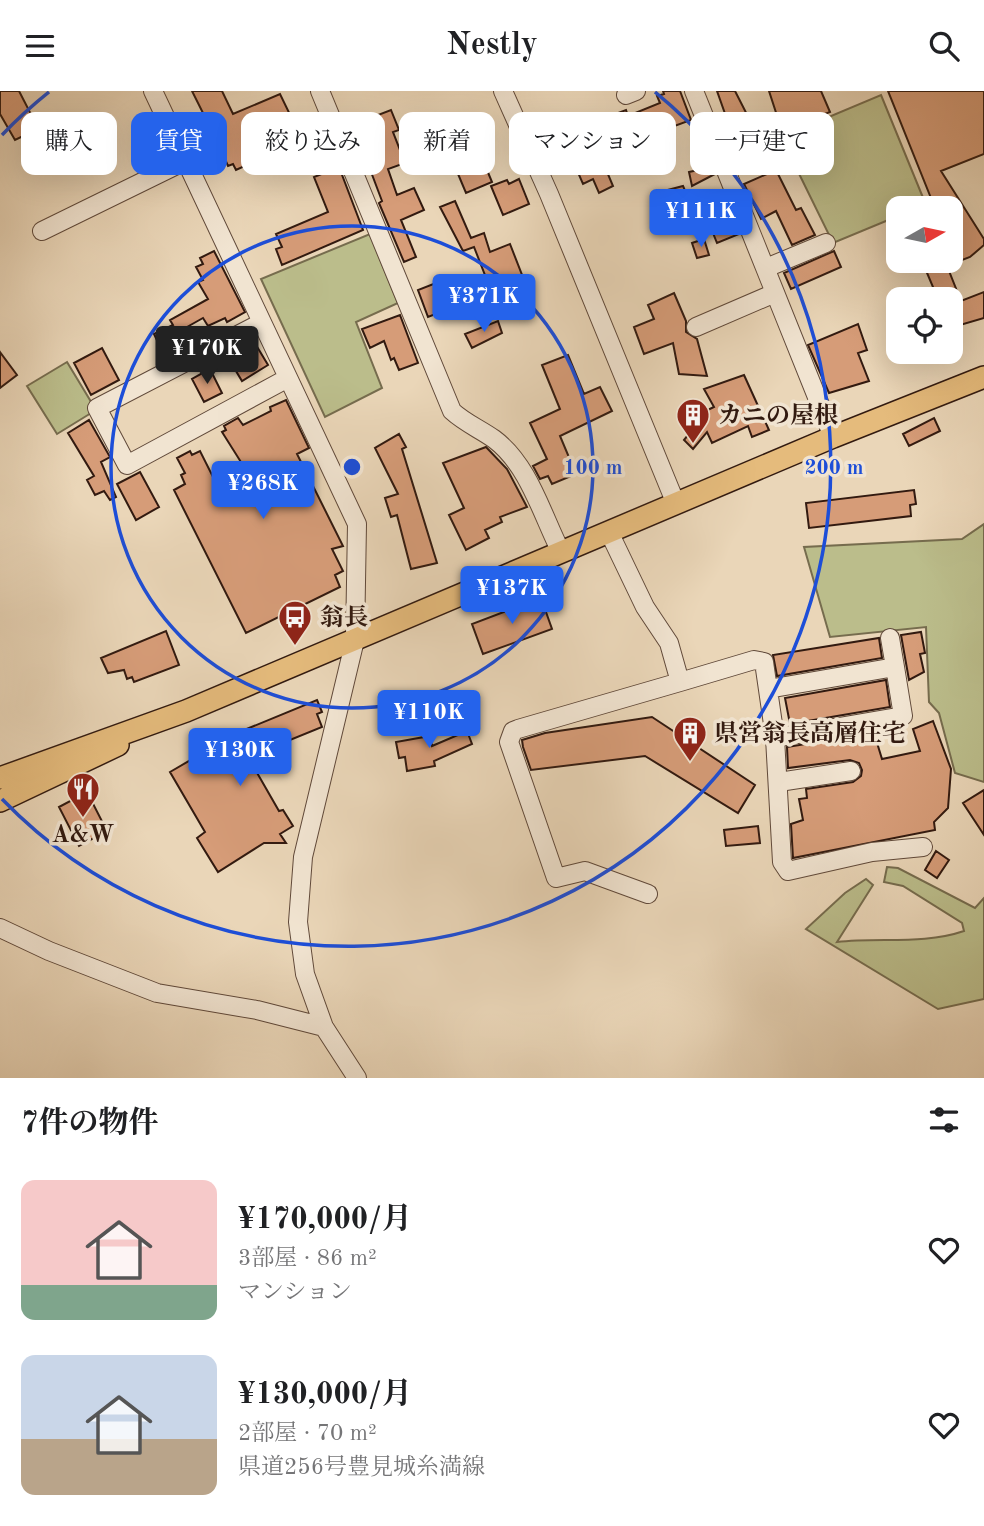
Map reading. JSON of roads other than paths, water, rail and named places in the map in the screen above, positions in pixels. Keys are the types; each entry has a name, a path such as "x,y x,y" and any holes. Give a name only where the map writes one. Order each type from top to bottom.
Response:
{"main road":[{"path":"0,778 186,711 833,437 984,377"},
{"path":"0,801 186,711"}],"street":[{"path":"153,91 163,112"},
{"path":"320,91 452,411 494,439 509,453 523,472 561,552"},
{"path":"503,91 554,206 676,504"},
{"path":"694,91 833,437"},
{"path":"42,231 156,175"},
{"path":"194,175 357,524 355,641 311,821 299,886 298,922 305,974 324,1027 357,1078"},
{"path":"766,268 826,243"},
{"path":"696,327 775,293"},
{"path":"261,323 97,408 127,464 288,378"},
{"path":"609,532 645,607 669,643 680,682"},
{"path":"775,738 903,716 890,638"},
{"path":"648,894 585,871 556,878 509,742 513,731 754,660 764,662 779,782 782,862 788,871 872,852 923,847"},
{"path":"768,689 895,667"},
{"path":"779,782 851,771"},
{"path":"0,928 156,993 257,1010 324,1027"}],"place":[{"name":"カニの屋根","path":"693,445"},
{"name":"翁長","path":"295,647"},
{"name":"県営翁長高層住宅","path":"690,763"},
{"name":"A&W","path":"83,819"}]}
